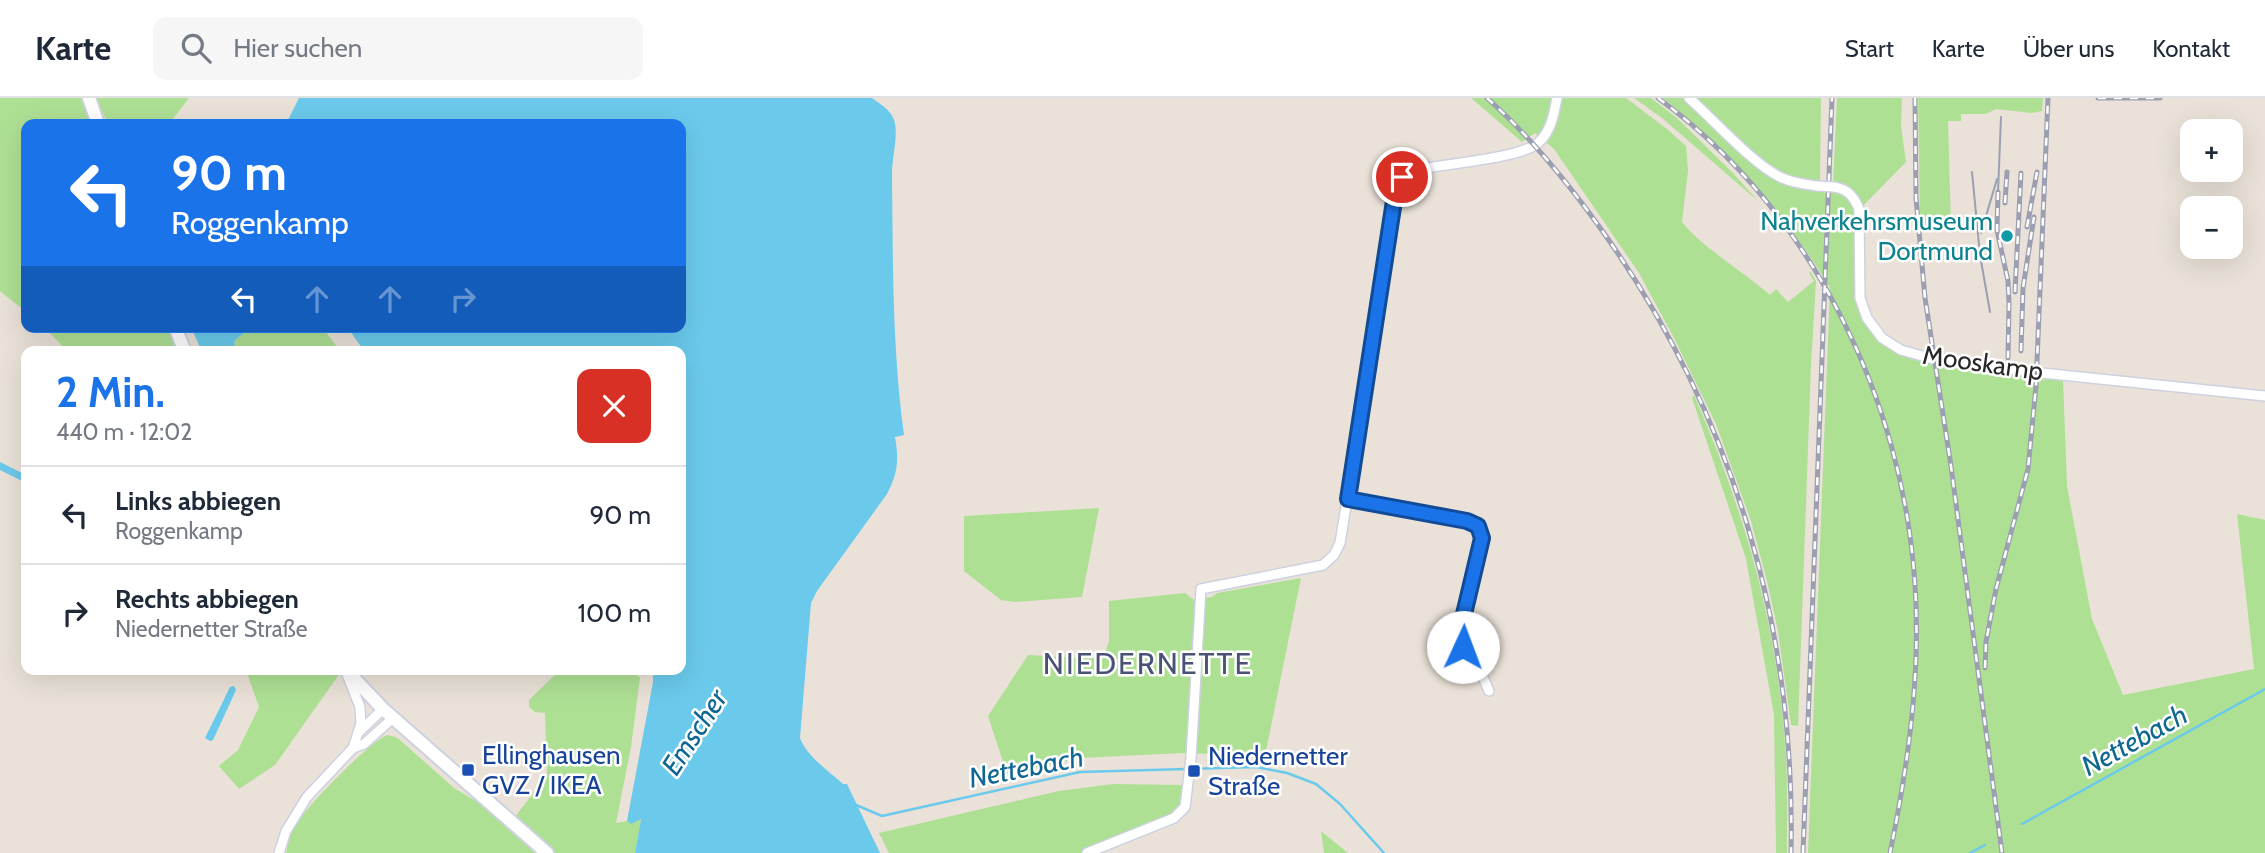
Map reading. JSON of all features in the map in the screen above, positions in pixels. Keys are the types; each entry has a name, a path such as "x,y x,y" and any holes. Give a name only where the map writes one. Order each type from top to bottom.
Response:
{"main road":[{"path":"89,98 97,119"},
{"path":"350,675 388,714 547,853"}],"street":[{"path":"1087,853 1174,818 1185,807 1191,758 1201,589 1323,565 1334,555 1340,543 1396,188 1402,177 1410,171 1515,153 1534,146 1547,132 1554,116 1557,98"},
{"name":"Mooskamp","path":"1689,98 1756,160 1779,176 1794,183 1834,187 1849,192 1859,209 1860,298 1867,318 1882,338 1900,350 1933,359 2042,373 2265,396"},
{"path":"1348,499 1467,521 1478,526 1482,538 1460,631 1463,647 1482,675 1489,691"},
{"path":"348,675 360,707 361,723 353,748"},
{"path":"357,735 388,714"},
{"path":"279,853 286,831 306,797 353,748 364,744 388,714"}],"green space":[{"path":"0,98 89,98 96,119 21,119 21,308 0,291"},
{"path":"96,98 189,98 173,119 106,119"},
{"path":"1471,98 1626,98 1686,146 1688,171 1682,222 1691,232 1770,295 1776,289 1788,302 1814,281 1809,273 1811,272 1816,281 1798,726 1791,725 1778,631 1751,521 1716,424 1674,338 1639,273 1554,149 1535,133 1522,142"},
{"path":"1634,98 1651,98 1677,118 1758,201 1662,118"},
{"path":"1663,98 1821,98 1820,181 1833,186 1837,98 1902,98 1901,126 1906,162 1859,210 1860,298 1878,340 1919,358 2045,379 2063,379 2067,486 2092,619 2123,695 2254,669 2237,514 2265,520 2265,853 1808,853 1830,288 1795,235 1756,186 1712,140"},
{"path":"1918,98 2043,98 2042,111 2032,113 1996,109 1986,114 1961,114 1961,121 1948,121 1951,226 1920,228"},
{"path":"50,333 177,333 183,346 62,346"},
{"path":"244,333 327,333 336,346 234,346 235,340"},
{"path":"1694,395 1740,517 1764,601 1779,686 1785,745 1787,853 1776,853 1774,715 1746,559 1692,398"},
{"path":"1099,508 1082,597 1015,602 1001,600 964,571 964,516"},
{"path":"1301,578 1265,756 1183,753 1080,758 1007,774 988,716 1028,655 1103,659 1109,641 1109,601 1185,593 1194,600 1212,597 1217,593"},
{"path":"248,675 338,675 275,765 239,789 219,766 238,750 259,707"},
{"path":"555,675 637,675 640,678 631,747 616,823 631,823 641,818 635,853 286,853 292,830 310,806 352,763 387,735 400,740 454,788 511,822 547,775 545,713 535,712 529,707 529,700"},
{"path":"1113,784 1184,785 1188,793 1174,818 1087,853 889,853 879,833 1059,791"},
{"path":"1321,831 1348,853 1324,853"}],"water":[{"name":"Emscher","path":"299,98 872,98 890,113 896,132 892,173 893,271 895,337 904,435 895,437 897,466 887,494 811,603 800,738 819,763 843,784 847,784 880,853 635,853 641,819 631,824 627,821 653,675 686,675 686,346 361,346 351,333 686,333 686,119 288,119"},
{"path":"194,333 244,333 235,340 234,346 199,346"},
{"path":"0,462 21,472 21,480 0,470"},
{"path":"234,686 236,690 213,740 210,741 205,738 230,687"}],"waterway":[{"name":"Nettebach","path":"2022,824 2265,689"},
{"name":"Nettebach","path":"856,805 882,816 1080,772 1256,767 1287,773 1316,784 1340,804 1384,853"},
{"name":"Nettebach","path":"1970,853 1985,845"}],"tram line":[{"path":"1998,192 2001,117"},
{"path":"1972,172 1980,255 1990,312"},
{"path":"1981,233 1997,179"}],"railway":[{"path":"1487,98 1552,165 1608,239 1653,309 1691,380 1723,455 1749,531 1769,609 1782,689 1790,770 1791,853"},
{"path":"1658,98 1712,143 1761,195 1803,252 1839,313 1869,378 1891,446 1907,515 1915,585 1916,652 1912,720 1890,853"},
{"path":"1803,853 1832,98"},
{"path":"1915,98 1916,198 1925,298 1951,466 2002,853"},
{"path":"1985,668 1986,642 1996,589 2028,469 2036,386 2048,98"},
{"path":"2098,98 2160,98"},
{"path":"2005,203 2007,172"},
{"path":"2027,227 2037,172"},
{"path":"2015,292 2021,173"},
{"path":"1998,192 1997,230 2008,281 2008,358"},
{"path":"2021,351 2023,288 2034,217"}],"place":[{"name":"Nahverkehrsmuseum Dortmund","path":"2007,236"},
{"name":"Ellinghausen GVZ / IKEA","path":"468,770"},
{"name":"Niedernetter Straße","path":"1194,771"}],"district":[{"name":"NIEDERNETTE","path":"1148,664"}],"route":[{"path":"1402,177 1396,188 1348,499 1467,521 1478,526 1482,538 1460,631 1463,647"}]}
